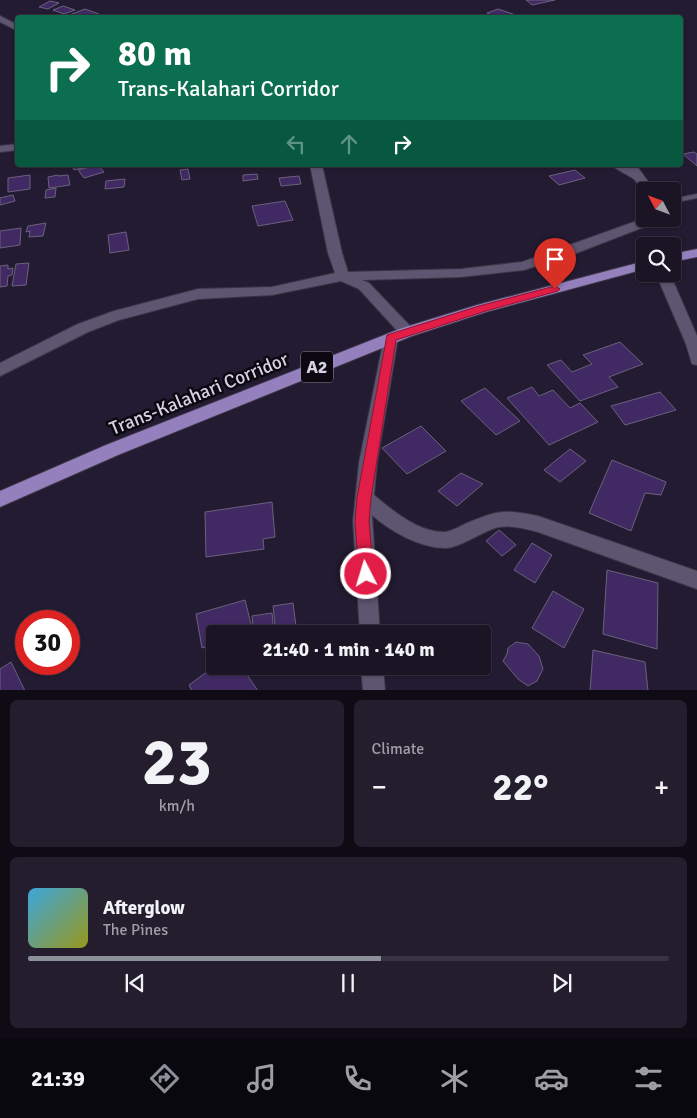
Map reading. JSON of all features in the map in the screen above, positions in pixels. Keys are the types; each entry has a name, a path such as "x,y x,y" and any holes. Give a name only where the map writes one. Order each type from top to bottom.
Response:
{"highway":[{"path":"681,256 697,253"},
{"name":"Trans-Kalahari Corridor","path":"0,499 112,450 407,332 482,308 636,267"}],"street":[{"path":"0,18 15,27"},
{"path":"0,149 15,148"},
{"path":"316,167 335,253 344,276 364,286 407,332"},
{"path":"620,167 638,176"},
{"path":"631,167 642,182"},
{"path":"0,370 83,328 114,316 198,294 272,291 344,276 461,273 524,266 636,225"},
{"path":"666,282 693,344 697,360"},
{"path":"369,625 362,522 364,498 391,338"},
{"path":"364,498 393,522 417,534 446,540 498,519 514,519 538,524 697,580"},
{"path":"373,675 374,690"}],"lane":[{"path":"681,199 697,196"}],"building":[{"path":"526,0 555,0 532,5"},
{"path":"50,1 59,3 48,9 39,7"},
{"path":"63,6 75,10 64,14 53,10"},
{"path":"85,9 99,14 97,15 69,15"},
{"path":"498,9 516,15 491,15 487,13"},
{"path":"694,152 697,154 697,166 683,154"},
{"path":"72,167 87,167 74,170"},
{"path":"100,167 104,172 84,178 78,170"},
{"path":"188,169 190,179 182,180 180,170"},
{"path":"575,170 585,178 559,185 549,176"},
{"path":"257,174 258,179 243,181 243,175"},
{"path":"30,175 30,189 8,192 8,178"},
{"path":"68,175 70,185 49,188 48,177"},
{"path":"299,176 301,184 281,186 279,178"},
{"path":"125,179 124,187 105,189 106,181"},
{"path":"56,188 55,197 45,198 46,190"},
{"path":"13,195 15,201 0,205 0,198"},
{"path":"285,201 293,220 258,226 252,206"},
{"path":"46,223 43,236 29,237 30,231 26,232 28,226"},
{"path":"21,228 20,245 0,248 0,231"},
{"path":"126,232 129,250 110,253 108,235"},
{"path":"29,263 26,285 12,286 16,264"},
{"path":"8,265 8,269 13,268 12,275 8,276 7,286 0,287 0,266"},
{"path":"620,342 643,364 609,377 618,387 580,401 547,365 561,360 572,372 592,364 583,355"},
{"path":"532,387 539,396 553,390 570,408 580,403 598,422 549,445 507,398"},
{"path":"485,388 520,421 496,435 461,401"},
{"path":"660,392 676,410 625,425 611,406"},
{"path":"421,426 446,451 407,474 382,448"},
{"path":"570,449 586,461 560,482 544,470"},
{"path":"612,460 666,482 661,495 645,493 631,531 589,513"},
{"path":"461,473 483,484 457,506 438,491"},
{"path":"272,502 275,537 263,539 264,549 206,557 205,512"},
{"path":"499,530 516,545 502,556 486,541"},
{"path":"532,543 552,555 535,583 514,570"},
{"path":"607,570 658,583 657,649 603,634"},
{"path":"553,591 584,609 564,648 532,628"},
{"path":"245,600 251,625 206,625 206,647 202,648 196,614"},
{"path":"293,603 296,625 275,625 273,606"},
{"path":"272,613 273,625 253,625 252,616"},
{"path":"516,642 528,644 539,656 543,669 537,681 528,686 518,679 503,661 508,648"},
{"path":"593,650 645,662 648,690 590,690"},
{"path":"11,662 15,675 17,675 25,690 0,690 0,669"},
{"path":"206,673 206,675 247,675 257,690 192,690 189,685"}],"route":[{"path":"366,574 362,522 364,498 368,463 391,338 482,308 555,289"}]}
